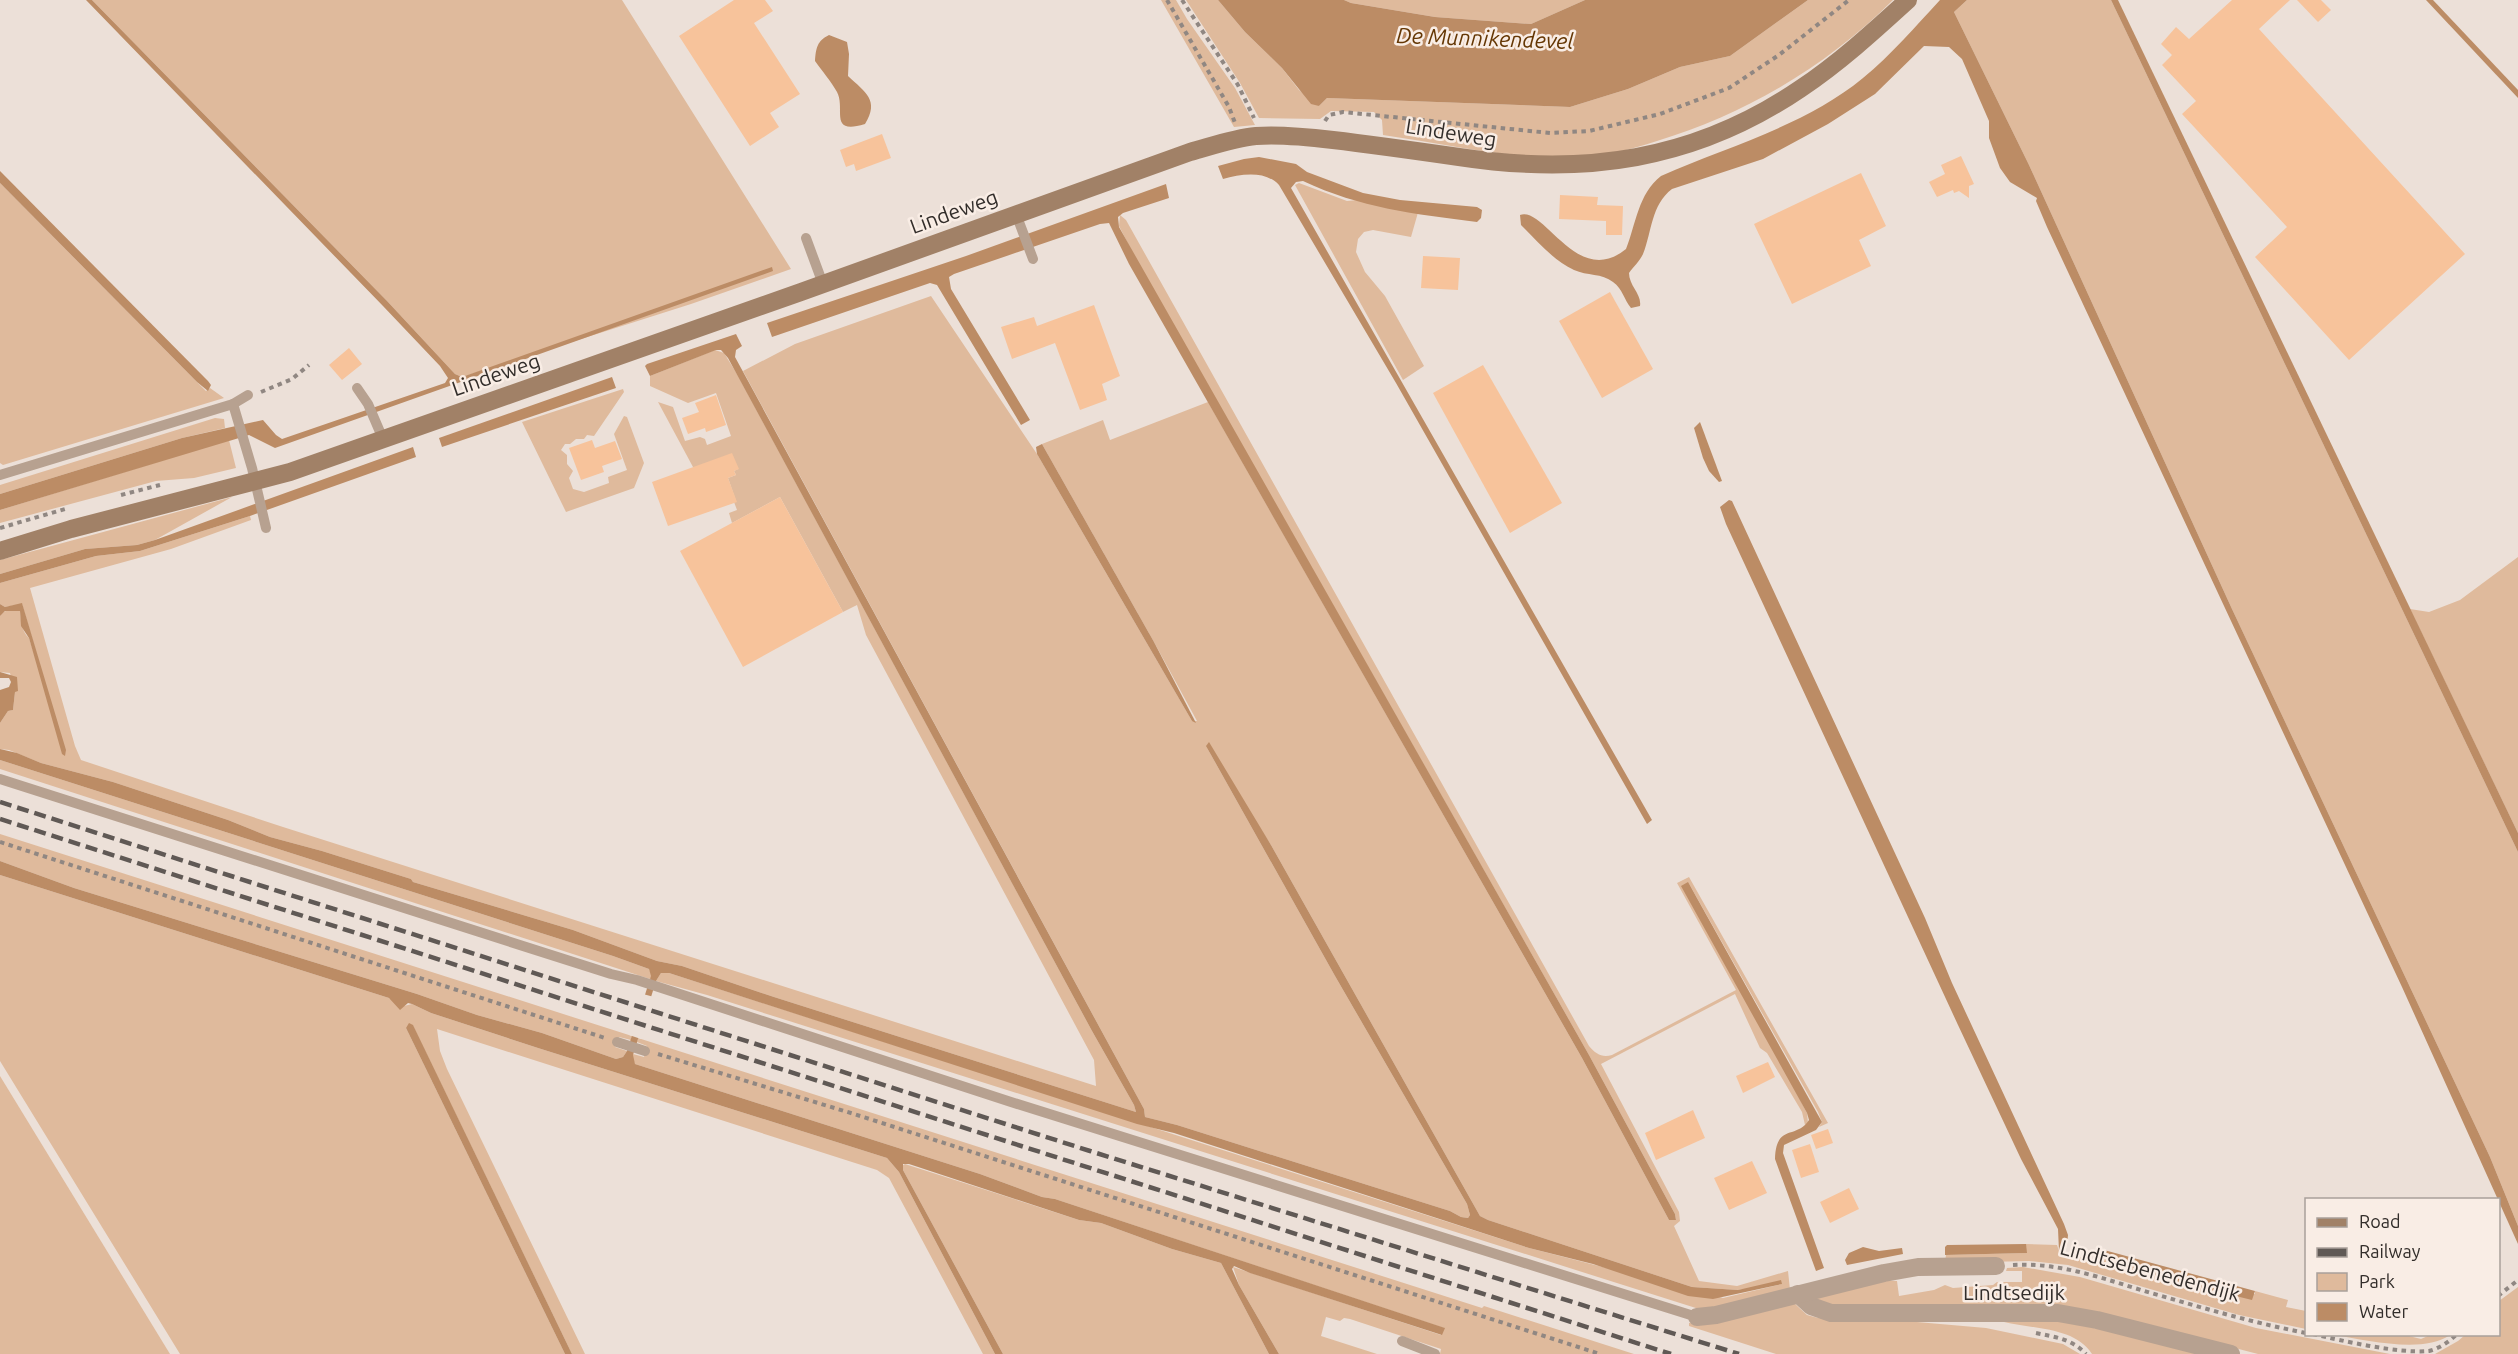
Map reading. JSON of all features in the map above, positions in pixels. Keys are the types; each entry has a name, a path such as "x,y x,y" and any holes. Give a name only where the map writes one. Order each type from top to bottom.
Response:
{"main road":[{"name":"Lindeweg","path":"0,551 71,529 257,490 381,433 823,284 1190,152 1239,138 1259,135 1314,138 1531,166 1605,163 1646,156 1701,140 1772,106 1828,68 1908,0"}],"street":[{"path":"1697,1317 1716,1315 1851,1279 1918,1267 1996,1266"},
{"name":"Lindtsedijk","path":"1798,1294 1811,1306 1831,1313 2058,1313 2097,1320 2231,1354"}],"lane":[{"path":"1016,214 1032,255"},
{"path":"806,238 823,284"},
{"path":"357,388 368,404 381,433"},
{"path":"0,475 233,404 248,395"},
{"path":"233,404 248,452 265,524"},
{"path":"0,779 611,974 637,980 1053,1115 1697,1317"},
{"path":"617,1042 645,1051"},
{"path":"1402,1341 1435,1354"}],"path":[{"path":"1167,0 1229,107 1239,138"},
{"path":"1182,0 1238,85 1256,122"},
{"path":"1335,123 1325,122 1329,115 1343,112 1550,133 1588,131 1660,114 1729,88 1779,55 1849,0"},
{"path":"248,395 282,384 309,366"},
{"path":"0,842 617,1042"},
{"path":"645,1051 843,1111 1600,1354"},
{"name":"Lindtsebenedendijk","path":"1996,1266 2029,1264 2060,1268 2220,1313 2305,1333"},
{"path":"2500,1295 2518,1280"},
{"path":"2318,1336 2400,1352 2420,1353 2441,1347 2456,1336"}],"green space":[{"path":"92,0 622,0 791,269 691,304 462,377 455,374 388,302"},
{"path":"1161,0 1176,0 1235,88 1255,125 1234,127"},
{"path":"1186,0 1218,0 1245,32 1282,68 1299,90 1319,106 1327,98 1570,107 1628,89 1680,67 1730,56 1808,0 1893,0 1868,24 1813,66 1784,85 1722,117 1647,144 1605,155 1549,158 1502,154 1383,135 1382,120 1374,112 1331,111 1320,119 1259,118 1240,83"},
{"path":"1344,0 1585,0 1531,24 1435,17"},
{"path":"1967,0 2111,0 2518,852 2518,1226 2490,1157 2232,609 2029,165 1954,12"},
{"path":"0,183 206,391 210,388 224,398 3,465 0,463"},
{"path":"1299,183 1347,201 1368,199 1419,209 1411,237 1373,230 1364,232 1358,239 1356,252 1365,272 1385,296 1424,366 1403,380 1295,185"},
{"path":"1120,215 1126,220 1589,1046 1599,1055 1612,1055 1736,990 1677,883 1689,877 1828,1123 1819,1127 1822,1122 1818,1112 1688,882 1807,1113 1808,1123 1805,1125 1802,1112 1767,1053 1760,1048 1735,994 1601,1064 1679,1212 1680,1221 1674,1226 1699,1281 1737,1286 1788,1271 1790,1290 1715,1311 1699,1309 707,995 656,981 661,973 669,973 1529,1248 1723,1298 1782,1284 1738,1290 1692,1287 1480,1216 1271,845 1206,746 1467,1204 1470,1215 1468,1218 1461,1217 1450,1211 1145,1117 1144,1109 743,371 795,344 931,296 1037,454 1192,721 1197,721 1042,444 1103,420 1110,440 1208,402 1582,1058 1669,1220 1676,1220 1675,1214 1589,1055 1136,259 1119,226"},
{"path":"715,350 724,353 737,374 1136,1112 682,966 657,961 573,930 413,882 411,879 322,851 270,837 228,820 113,782 41,763 9,750 0,749 0,723 8,711 13,710 15,692 10,673 0,672 0,616 9,610 15,610 20,611 23,629 29,638 66,754 22,604 5,607 0,604 0,583 96,556 140,551 250,516 251,520 171,549 30,588 81,760 283,827 1096,1086 1094,1060 866,635 857,605 843,612 780,497 732,523 729,513 737,510 728,478 736,475 734,471 738,469 693,467 658,402 673,407 685,441 700,437 705,439 707,445 731,436 716,393 688,403 650,386 650,376"},
{"path":"623,389 624,392 594,436 587,435 584,439 576,439 570,444 565,444 561,450 567,455 567,464 573,471 569,478 573,489 584,492 609,483 608,477 627,470 614,434 624,416 627,417 644,463 634,488 566,512 522,422"},
{"path":"215,418 224,419 225,428 182,438 0,494 0,485"},
{"path":"229,440 236,468 194,478 156,481 0,523 0,510"},
{"path":"232,497 155,540 137,545 85,549 0,574 0,560"},
{"path":"2518,557 2518,833 2410,609 2429,612 2460,600"},
{"path":"0,760 613,956 649,969 652,976 650,979 0,769"},
{"path":"0,834 632,1036 631,1040 619,1037 615,1047 627,1051 623,1057 616,1059 542,1033 477,1015 417,994 74,888 0,861"},
{"path":"0,875 389,998 404,1006 412,1004 431,1013 538,1048 887,1158 899,1172 995,1354 983,1354 889,1178 877,1170 437,1029 440,1051 447,1069 585,1354 572,1354 413,1026 406,1028 565,1354 180,1354 0,1061"},
{"path":"638,1038 1482,1308 1484,1306 1634,1354 1440,1354 1441,1349 1350,1319 1344,1318 1340,1321 1326,1317 1321,1336 1377,1354 1279,1354 1239,1285 1233,1267 1441,1335 1444,1328 1055,1199 1042,1197 980,1174 635,1064 633,1054 644,1057 647,1046 637,1042"},
{"path":"0,1076 170,1354 0,1354"},
{"path":"905,1164 1079,1220 1101,1223 1172,1249 1221,1263 1269,1354 1003,1354 903,1170 902,1166"},
{"path":"2026,1244 2057,1245 2059,1251 2097,1262 2100,1256 2124,1266 2222,1293 2255,1294 2255,1291 2288,1300 2286,1307 2305,1311 2305,1329 2239,1315 2068,1265 2029,1261 1945,1263 1946,1255 2026,1253"},
{"path":"2023,1267 2080,1277 2256,1328 2390,1354 2258,1354 2092,1311 1833,1307 1821,1303 1817,1298 1878,1280 1897,1281 1899,1296 1934,1290 1945,1285 1953,1288 1993,1285 1997,1282 2022,1282 2022,1271 2006,1271 2007,1268"},
{"path":"2518,1287 2518,1354 2435,1354 2464,1336 2500,1336 2500,1300"},
{"path":"1794,1303 1807,1315 1818,1318 1917,1322 1986,1328 2063,1344 2080,1354 1776,1354 1689,1326 1689,1323"},
{"path":"2064,1321 2207,1354 2092,1354 2084,1345 2064,1334 2004,1322"},
{"path":"2340,1336 2409,1336 2421,1339 2428,1336 2448,1336 2425,1344 2378,1342"}],"water":[{"path":"86,0 92,0 388,302 455,374 462,377 772,267 773,271 275,448 249,435 0,510 0,494 182,438 263,420 282,439 445,383 448,378 440,366 383,306"},
{"name":"De Munnikendevel","path":"1218,0 1344,0 1435,17 1531,24 1585,0 1808,0 1730,56 1680,67 1628,89 1570,107 1327,98 1319,106 1311,104 1282,68 1245,32"},
{"path":"1940,0 1967,0 1954,12 2029,165 2232,609 2490,1157 2518,1226 2518,1244 2500,1204 2500,1198 2497,1198 2402,987 2047,227 2036,201 2037,198 2010,182 2000,168 1989,138 1989,121 1962,59 1949,47 1924,46 1875,94 1828,124 1763,159 1672,189 1660,203 1643,254 1629,273 1640,306 1631,308 1619,288 1609,279 1579,272 1567,266 1546,250 1521,225 1520,215 1530,216 1578,253 1592,259 1608,259 1626,249 1642,200 1653,183 1661,176 1765,134 1816,109 1863,78"},
{"path":"2111,0 2118,0 2518,833 2518,852"},
{"path":"2426,0 2433,0 2518,90 2518,98"},
{"path":"829,35 847,42 848,76 865,92 871,102 871,109 865,124 846,126 842,123 837,92 815,61 818,45"},
{"path":"1259,157 1296,164 1307,172 1363,193 1400,200 1477,207 1482,210 1481,218 1477,222 1388,209 1346,198 1303,181 1296,182 1291,188 1652,820 1647,824 1396,383 1279,185 1267,177 1252,174 1223,179 1218,166"},
{"path":"0,171 208,381 211,385 208,391 0,183"},
{"path":"1166,184 1169,198 1123,213 1118,217 1119,227 1589,1055 1675,1214 1676,1220 1669,1220 1582,1058 1129,264 1109,223 1100,224 949,277 951,289 1030,420 1021,425 937,285 930,283 772,337 767,323 966,256"},
{"path":"736,334 742,346 736,350 735,357 1144,1109 1145,1117 1450,1211 1461,1217 1468,1218 1470,1215 1467,1204 1206,746 1209,742 1271,845 1480,1216 1692,1287 1738,1290 1781,1280 1782,1284 1713,1299 1688,1296 1593,1264 1529,1248 1174,1133 1137,1124 669,973 661,973 656,981 633,1055 635,1064 980,1174 1042,1197 1055,1199 1445,1328 1442,1335 1234,1266 1232,1269 1239,1285 1279,1354 1269,1354 1221,1263 1172,1249 1101,1223 1079,1220 909,1164 903,1164 903,1170 1003,1354 995,1354 899,1172 887,1158 538,1048 431,1013 412,1004 408,1003 400,1010 389,998 0,875 0,861 74,888 417,994 477,1015 542,1033 616,1059 623,1057 627,1051 651,976 649,969 613,956 0,760 0,749 41,763 113,782 228,820 270,837 322,851 411,879 413,882 573,930 657,961 682,966 1136,1112 728,358 721,350 716,350 650,376 645,366"},
{"path":"612,377 616,388 442,447 439,438"},
{"path":"1700,422 1722,481 1719,482 1709,471 1703,458 1694,428"},
{"path":"1042,444 1154,642 1196,723 1192,721 1037,454 1036,447"},
{"path":"413,447 416,457 250,516 140,551 96,556 0,583 0,574 85,549 137,545 155,540"},
{"path":"1729,500 1732,501 1925,918 1952,983 2064,1224 2068,1235 2067,1246 2059,1251 2058,1229 2021,1159 1726,524 1720,507"},
{"path":"22,603 66,750 65,756 62,754 29,638 21,626 20,611 5,611 0,616 0,604 5,607"},
{"path":"0,672 17,677 18,691 15,692 13,710 8,711 0,723 0,690 9,687 11,682 9,678 0,678"},
{"path":"1688,882 1822,1122 1816,1130 1784,1145 1783,1153 1824,1268 1816,1271 1775,1159 1779,1141 1783,1136 1804,1126 1809,1120 1807,1113 1681,886"},
{"path":"409,1023 413,1025 572,1354 565,1354 406,1028"},
{"path":"2026,1244 2027,1253 1945,1255 1947,1245"},
{"path":"1863,1247 1879,1251 1902,1248 1903,1254 1847,1265 1845,1260 1849,1253"},
{"path":"2104,1250 2255,1291 2252,1300 2175,1281 2102,1258 2100,1254"}],"pier":[{"path":"643,994 654,997 641,1039 629,1035"}],"building":[{"path":"734,0 765,0 773,11 754,23 800,94 770,113 779,127 750,146 679,36"},
{"path":"2232,0 2290,0 2259,29 2465,254 2349,360 2255,257 2287,227 2182,114 2196,101 2162,65 2172,55 2161,44 2176,27 2189,39"},
{"path":"2297,0 2321,0 2331,10 2318,22"},
{"path":"882,134 891,158 856,171 854,164 846,167 840,150"},
{"path":"1961,156 1974,184 1969,186 1969,198 1959,191 1954,193 1953,190 1937,197 1929,182 1945,174 1941,165"},
{"path":"1861,173 1886,226 1859,240 1871,266 1792,304 1754,224"},
{"path":"1560,195 1598,197 1597,205 1623,206 1622,235 1606,235 1606,221 1559,219"},
{"path":"1423,256 1460,258 1458,290 1421,288"},
{"path":"1610,292 1653,369 1602,398 1559,321"},
{"path":"1094,305 1120,376 1102,384 1107,400 1080,410 1055,343 1012,359 1001,327 1034,317 1037,326"},
{"path":"349,348 362,364 342,380 329,365"},
{"path":"1483,365 1562,503 1510,533 1433,393"},
{"path":"716,395 726,425 706,432 705,428 688,434 682,418 699,412 695,403"},
{"path":"592,440 595,448 615,441 622,459 602,466 604,472 581,480 569,448"},
{"path":"732,453 739,469 734,471 736,475 728,478 737,502 668,526 652,482"},
{"path":"780,497 843,612 743,667 680,551"},
{"path":"1768,1062 1775,1077 1743,1093 1736,1076"},
{"path":"1693,1110 1705,1138 1656,1160 1645,1133"},
{"path":"1828,1129 1833,1143 1816,1149 1811,1135"},
{"path":"1810,1144 1819,1172 1801,1178 1792,1150"},
{"path":"1752,1161 1767,1193 1729,1210 1714,1178"},
{"path":"1849,1188 1859,1209 1830,1223 1820,1202"}],"railway":[{"path":"0,802 1090,1151 1739,1354"},
{"path":"0,819 1671,1354"}]}
